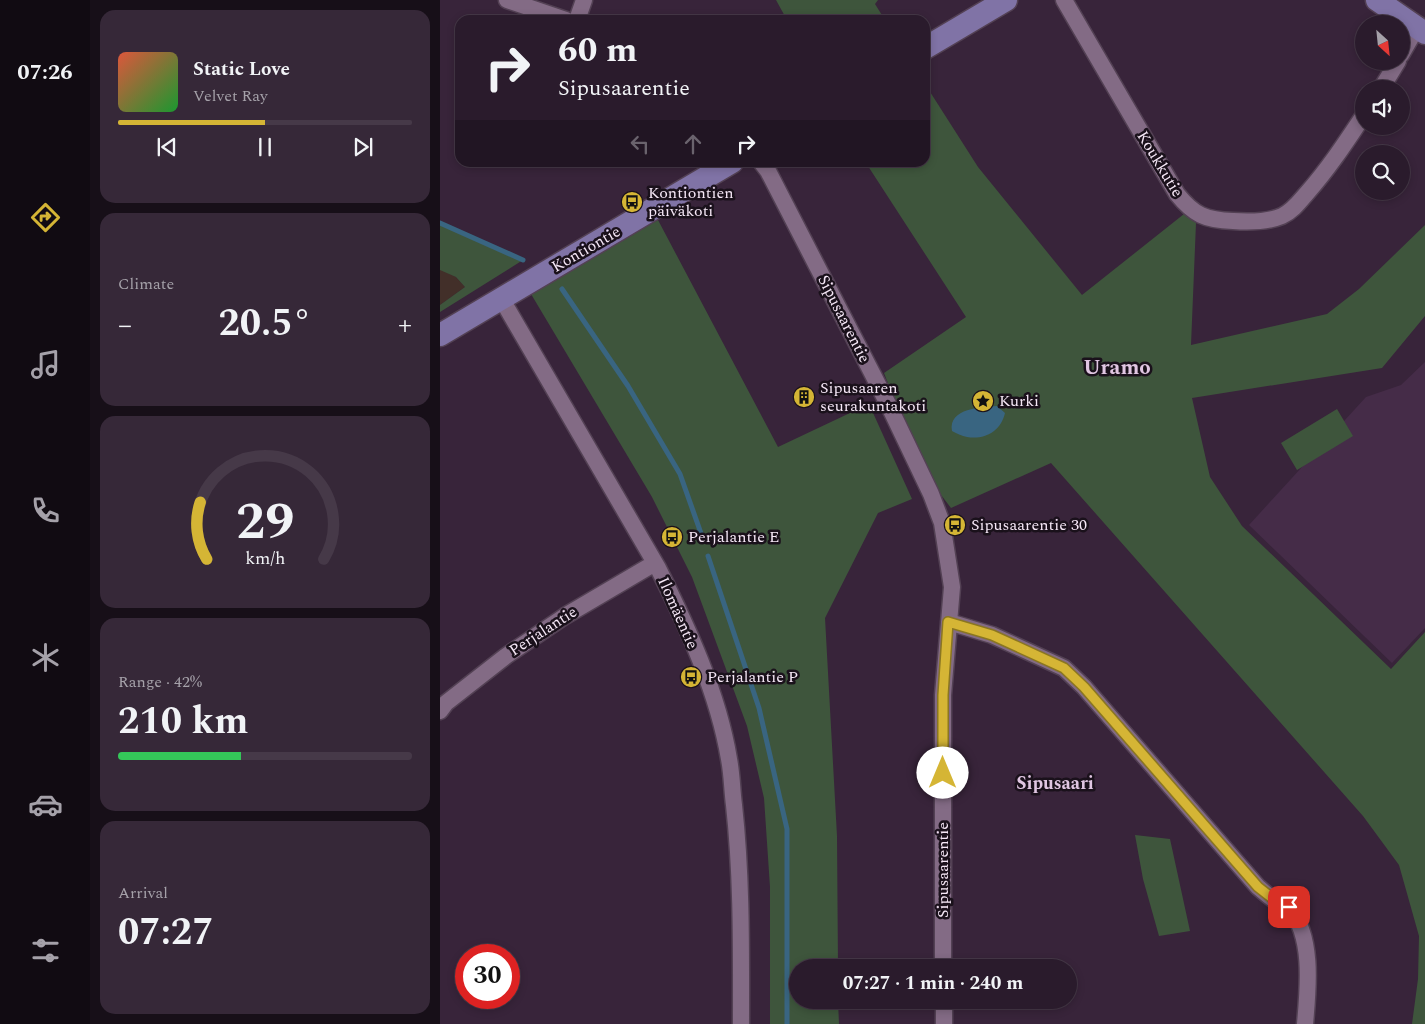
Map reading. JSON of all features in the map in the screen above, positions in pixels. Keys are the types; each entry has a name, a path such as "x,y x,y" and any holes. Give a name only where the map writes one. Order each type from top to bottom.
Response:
{"street":[{"path":"506,0 551,15"},
{"path":"579,15 584,0"},
{"path":"930,45 1006,0"},
{"name":"Koukkutie","path":"1064,0 1176,194 1198,215 1214,220 1250,222 1281,216 1293,209 1328,169 1355,128"},
{"path":"1377,0 1421,30 1410,44"},
{"name":"Kontiontie","path":"440,335 724,167"},
{"name":"Sipusaarentie","path":"765,167 884,396 931,494 942,523 952,587 943,695 943,959"},
{"name":"Ilomäentie","path":"501,298 655,563 680,613 720,720 729,760 739,859 741,1024"},
{"name":"Perjalantie","path":"440,710 446,703 506,656 565,616 655,563"},
{"path":"948,622 992,635 1064,668 1084,687 1258,887 1272,898 1289,907 1305,944 1309,984 1305,1024"},
{"path":"944,1009 944,1024"}],"shaded area":[{"path":"440,269 456,277 465,287 440,305"},
{"path":"1425,362 1425,628 1392,663 1249,525 1366,397 1401,385"}],"green space":[{"path":"776,0 878,0 875,4 882,15 784,15"},
{"path":"930,92 978,167 1082,295 1184,214 1196,223 1191,345 1327,314 1359,289 1425,225 1425,316 1382,368 1192,398 1210,477 1242,526 1391,669 1425,632 1425,1024 1412,1024 1418,979 1419,936 1399,865 1363,816 1051,463 951,508 938,491 894,399 884,373 966,317 869,167 930,167"},
{"path":"658,220 778,447 869,404 912,499 878,513 825,618 837,836 838,959 789,959 789,1009 838,1009 839,1024 770,1024 770,887 764,798 747,726 692,577 652,497 531,294"},
{"path":"440,223 523,260 440,312 440,305 465,287 456,277 440,270"},
{"path":"1337,409 1353,436 1297,470 1281,443"},
{"path":"1135,835 1170,839 1190,931 1159,936 1143,879"}],"water":[{"path":"997,406 1005,413 1000,425 991,433 974,438 965,437 952,431 952,423 961,413 975,408"}],"waterway":[{"path":"440,223 523,260"},
{"path":"562,289 628,386 680,474 703,539"},
{"path":"708,556 759,708 787,829 787,1024"}],"place":[{"name":"Kontiontien päiväkoti","path":"632,202"},
{"name":"Sipusaaren seurakuntakoti","path":"804,397"},
{"name":"Kurki","path":"983,401"},
{"name":"Sipusaarentie 30","path":"955,525"},
{"name":"Perjalantie E","path":"672,537"},
{"name":"Perjalantie P","path":"691,677"}],"district":[{"name":"Uramo","path":"1117,368"},
{"name":"Sipusaari","path":"1055,783"}],"route":[{"path":"943,773 943,695 948,622 992,635 1064,668 1084,687 1258,887 1272,898 1289,907"}]}
